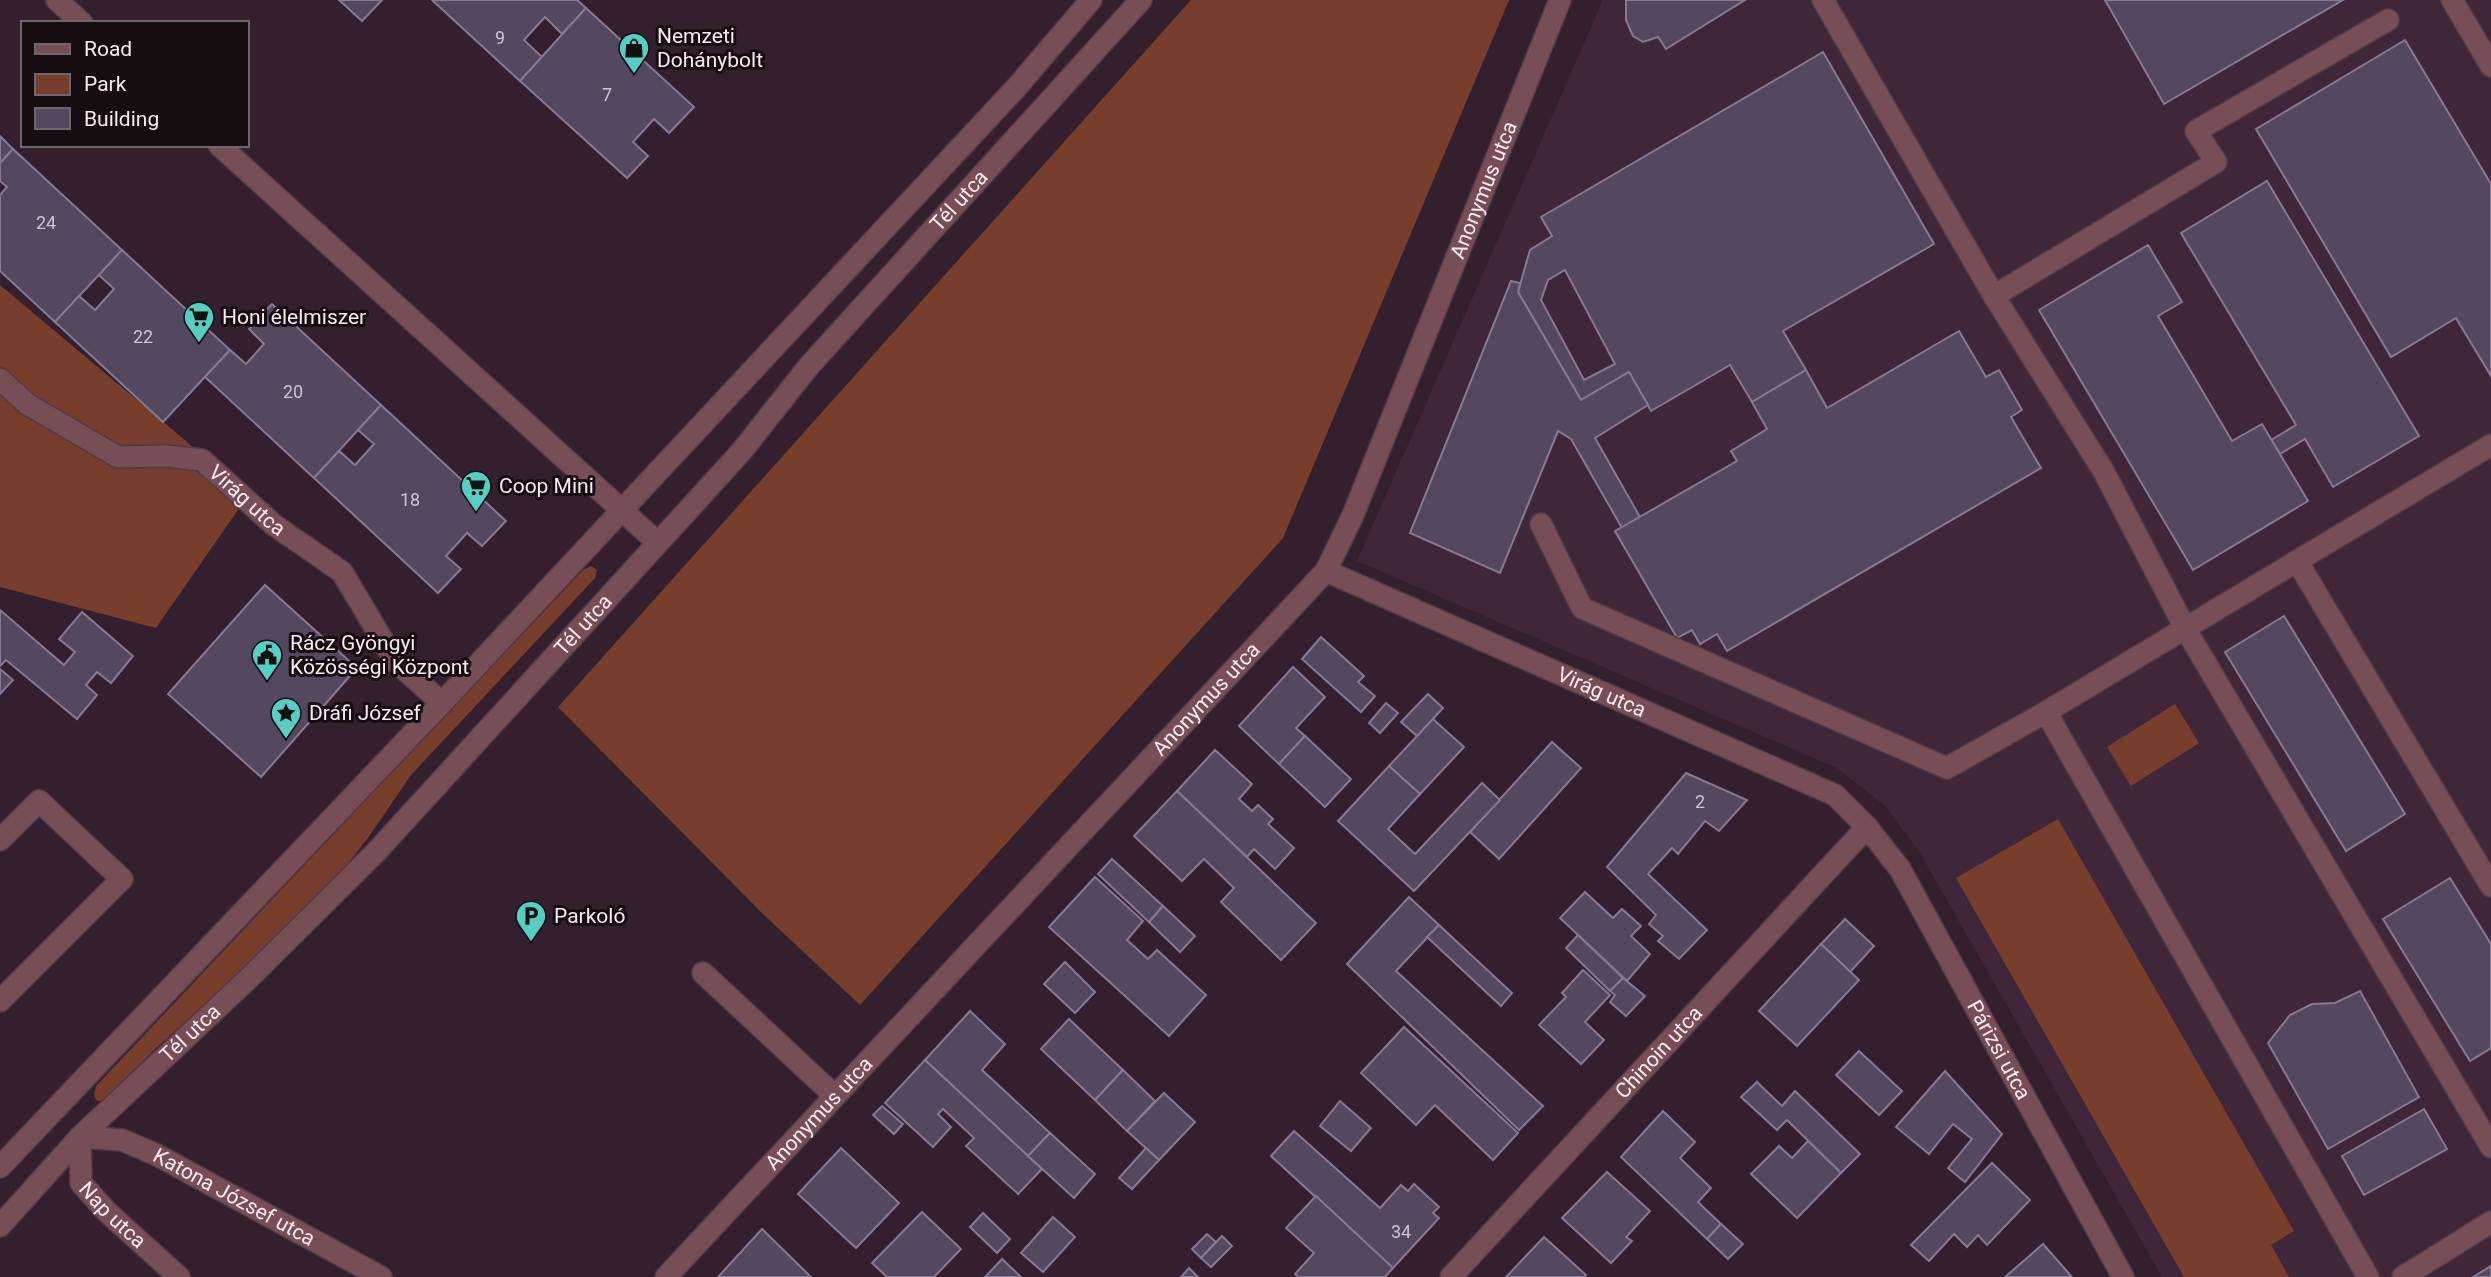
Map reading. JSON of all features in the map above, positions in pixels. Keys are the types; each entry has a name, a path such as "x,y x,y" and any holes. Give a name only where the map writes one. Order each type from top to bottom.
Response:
{"street":[{"path":"57,0 80,21"},
{"name":"Tél utca","path":"0,1167 442,703 1016,88 1091,0"},
{"name":"Tél utca","path":"0,1226 80,1137 377,852 741,452 809,366 1141,0"},
{"name":"Anonymus utca","path":"666,1277 1326,571 1353,515 1560,0"},
{"path":"1823,0 1994,296 2104,472 2185,628 2489,1139"},
{"path":"2452,0 2491,66"},
{"path":"1994,296 2216,162 2196,131 2388,20"},
{"path":"221,147 657,542"},
{"name":"Virág utca","path":"0,379 27,404 118,457 166,456 202,460 274,525 342,572 396,661 442,703"},
{"path":"1541,524 1583,608 1947,768 2046,712 2491,444"},
{"path":"2297,561 2491,886"},
{"name":"Virág utca","path":"1326,571 1835,795 1867,827"},
{"path":"2046,712 2368,1277"},
{"path":"0,840 39,801 122,879 0,1001"},
{"name":"Chinoin utca","path":"1451,1277 1867,827"},
{"name":"Párizsi utca","path":"1867,827 1900,869 2123,1277"},
{"path":"703,973 835,1096"},
{"path":"53,1110 80,1137"},
{"name":"Nap utca","path":"80,1137 81,1183 107,1212 178,1277"},
{"name":"Katona József utca","path":"80,1137 122,1140 156,1155 380,1277"},
{"path":"2403,1277 2491,1222"}],"shaded area":[{"path":"1603,0 2491,0 2491,1277 2162,1277 1920,853 1885,806 1837,768 1357,561"}],"green space":[{"path":"1191,0 1509,0 1283,538 860,1005 761,912 558,707"},
{"path":"0,285 249,494 156,628 0,587"},
{"path":"591,566 597,570 595,578 411,775 338,876 289,928 155,1049 104,1101 97,1101 94,1096 96,1086 583,570"},
{"path":"2175,704 2199,743 2131,786 2107,747"},
{"path":"2058,819 2294,1231 2271,1245 2289,1277 2184,1277 1956,878"}],"building":[{"path":"339,0 382,0 362,21"},
{"path":"432,0 577,0 586,8 562,34 545,17 524,40 542,57 520,81"},
{"path":"1626,0 1745,0 1666,49 1658,37 1643,42 1633,36 1626,20"},
{"path":"2105,0 2343,0 2164,104"},
{"path":"586,8 694,107 669,133 654,119 633,142 648,156 627,178 520,81"},
{"path":"2405,40 2491,184 2491,376 2456,318 2391,357 2256,129"},
{"path":"1823,52 1934,244 1783,331 1806,370 1752,402 1730,365 1651,411 1629,372 1581,400 1518,292 1530,250 1552,236 1541,217","holes":["1565,270 1615,364 1584,380 1541,300 1548,280"]},
{"path":"0,136 13,149 0,163"},
{"path":"13,149 122,250 55,322 0,271 0,195 7,187 0,181 0,163"},
{"path":"2267,181 2419,436 2333,487 2305,439 2280,454 2271,440 2296,425 2181,233"},
{"path":"2148,245 2182,302 2158,316 2232,441 2262,424 2308,501 2193,570 2039,310"},
{"path":"122,250 230,350 163,422 55,322 79,296 95,310 114,289 99,275"},
{"path":"1511,281 1520,283 1518,292 1581,400 1629,372 1648,405 1595,438 1640,517 1622,528 1571,439 1558,431 1500,573 1410,533"},
{"path":"272,304 381,405 314,478 205,377 230,350 246,364 264,344 249,329"},
{"path":"1959,331 1986,377 1999,370 2022,410 2011,417 2041,468 1727,651 1717,634 1700,644 1692,630 1677,638 1615,531 1737,461 1731,451 1767,429 1752,402 1806,370 1827,408"},
{"path":"381,405 506,521 482,546 467,533 446,556 461,569 438,593 314,478 339,451 355,465 374,444 358,430"},
{"path":"265,585 357,668 261,777 168,694"},
{"path":"0,610 64,665 75,652 59,639 82,612 133,656 111,683 97,672 86,685 97,695 77,719 6,660 0,666"},
{"path":"2284,616 2405,814 2346,851 2225,652"},
{"path":"1321,637 1364,676 1358,682 1375,696 1361,712 1302,659"},
{"path":"1293,667 1325,697 1296,728 1305,736 1279,764 1239,726"},
{"path":"0,669 13,680 0,694"},
{"path":"1428,694 1443,708 1417,736 1401,722"},
{"path":"1386,703 1398,713 1380,733 1369,723"},
{"path":"1433,719 1464,747 1420,794 1389,766"},
{"path":"1305,736 1351,779 1325,807 1279,764"},
{"path":"1552,742 1581,768 1499,859 1470,832"},
{"path":"1215,750 1252,784 1239,799 1252,811 1258,805 1273,819 1268,824 1294,848 1275,869 1254,849 1247,857 1177,791"},
{"path":"1389,766 1420,794 1388,829 1415,854 1482,783 1500,800 1414,891 1338,821"},
{"path":"1686,773 1747,800 1719,831 1705,821 1678,854 1672,848 1648,874 1707,930 1679,959 1658,941 1663,936 1649,924 1656,915 1607,867"},
{"path":"1177,791 1316,923 1281,960 1221,902 1234,888 1204,859 1182,881 1134,836"},
{"path":"1112,859 1163,906 1149,922 1098,874"},
{"path":"1095,877 1143,921 1127,940 1148,959 1157,950 1206,995 1169,1036 1049,927"},
{"path":"2450,878 2491,944 2491,1048 2470,1061 2383,919"},
{"path":"1585,892 1613,918 1622,909 1641,926 1631,936 1650,954 1627,981 1560,918"},
{"path":"1409,897 1439,925 1396,971 1543,1106 1519,1130 1347,964"},
{"path":"1163,906 1195,936 1180,952 1149,922"},
{"path":"1845,919 1874,946 1850,972 1821,944"},
{"path":"1439,925 1512,993 1501,1006 1427,937"},
{"path":"1578,935 1623,978 1610,991 1566,948"},
{"path":"1821,944 1859,980 1797,1046 1759,1011"},
{"path":"1065,962 1095,992 1075,1013 1044,984"},
{"path":"1583,970 1610,995 1585,1022 1604,1040 1581,1064 1539,1025 1566,997 1562,993"},
{"path":"1623,978 1645,996 1626,1016 1610,1002 1615,995 1610,991"},
{"path":"2360,991 2419,1097 2328,1149 2268,1043 2290,1015 2312,1004 2335,1003"},
{"path":"970,1011 1005,1044 982,1070 1050,1133 1028,1156 925,1060"},
{"path":"1069,1019 1123,1070 1095,1100 1041,1049"},
{"path":"1404,1027 1518,1133 1493,1160 1435,1105 1416,1125 1361,1073"},
{"path":"1859,1051 1902,1091 1879,1115 1836,1075"},
{"path":"925,1060 1042,1169 1018,1194 966,1146 974,1138 943,1109 938,1114 951,1127 933,1147 885,1103"},
{"path":"1123,1070 1155,1101 1127,1131 1095,1100"},
{"path":"1945,1071 2002,1134 1965,1182 1948,1168 1972,1139 1953,1124 1929,1154 1896,1127"},
{"path":"1757,1082 1782,1106 1795,1091 1860,1154 1841,1173 1787,1120 1777,1130 1741,1097"},
{"path":"1164,1093 1195,1122 1159,1160 1127,1131"},
{"path":"1340,1101 1371,1128 1351,1151 1320,1126"},
{"path":"882,1106 903,1124 894,1134 873,1115"},
{"path":"2424,1109 2447,1149 2364,1195 2342,1156"},
{"path":"1663,1111 1695,1142 1680,1158 1711,1188 1698,1202 1721,1224 1707,1239 1621,1157"},
{"path":"1294,1131 1380,1208 1401,1185 1408,1191 1414,1184 1439,1207 1433,1213 1439,1218 1393,1268 1271,1156"},
{"path":"1050,1133 1095,1174 1074,1198 1028,1156"},
{"path":"1808,1141 1841,1173 1797,1218 1751,1174 1779,1146 1792,1158"},
{"path":"841,1148 899,1203 856,1248 798,1194"},
{"path":"1146,1148 1159,1160 1132,1189 1119,1178"},
{"path":"1992,1163 2030,1200 1987,1245 1978,1235 1967,1247 1954,1234 1929,1261 1911,1245"},
{"path":"1607,1172 1650,1211 1626,1237 1632,1241 1611,1263 1562,1218"},
{"path":"1316,1196 1393,1268 1385,1277 1299,1277 1295,1274 1314,1253 1286,1228"},
{"path":"922,1212 961,1249 934,1277 887,1277 872,1263"},
{"path":"983,1213 1010,1239 997,1253 970,1227"},
{"path":"1053,1217 1075,1237 1043,1272 1021,1253"},
{"path":"1721,1224 1743,1244 1728,1259 1707,1239"},
{"path":"762,1229 811,1277 718,1277"},
{"path":"1207,1234 1216,1242 1201,1258 1192,1249"},
{"path":"1222,1236 1232,1246 1211,1267 1201,1258"},
{"path":"1544,1237 1586,1275 1506,1277"},
{"path":"2043,1244 2072,1277 2005,1277"},
{"path":"1002,1259 1021,1277 985,1277"},
{"path":"2491,1266 2491,1277 2473,1277"},
{"path":"1189,1268 1198,1277 1181,1277"}],"place":[{"name":"Nemzeti Dohánybolt","path":"634,75"},
{"name":"Honi élelmiszer","path":"199,344"},
{"name":"Coop Mini","path":"476,513"},
{"name":"Rácz Gyöngyi Közösségi Központ","path":"267,682"},
{"name":"Dráfi József","path":"286,740"},
{"name":"Parkoló","path":"531,943"}]}
